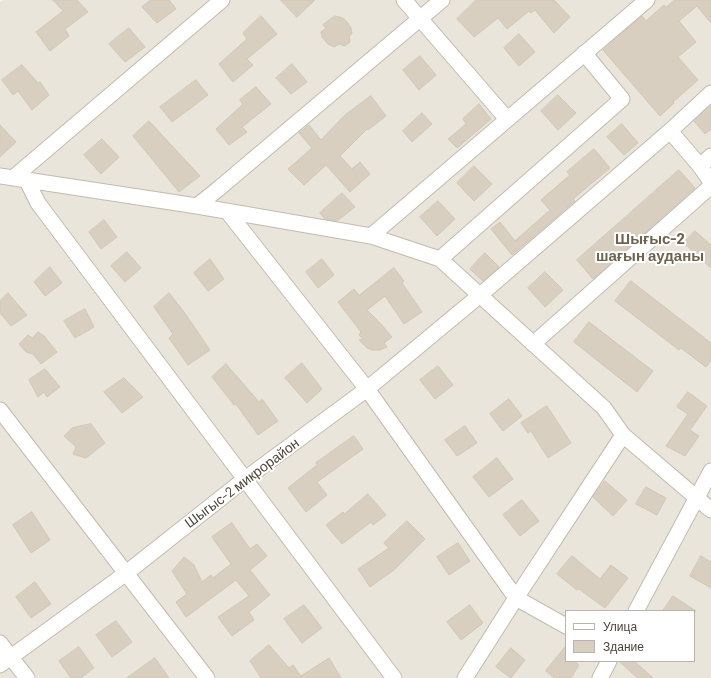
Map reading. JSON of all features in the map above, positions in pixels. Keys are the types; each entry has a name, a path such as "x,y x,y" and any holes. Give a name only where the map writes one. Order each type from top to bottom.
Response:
{"street":[{"path":"13,178 222,0"},
{"path":"404,0 506,119"},
{"path":"197,206 442,0"},
{"path":"371,236 647,0"},
{"path":"440,259 622,99 584,53"},
{"name":"Шыгыс-2 микрорайон","path":"5,661 125,574 245,479 366,389 479,296 670,131 711,93"},
{"path":"670,131 705,161 711,182"},
{"path":"13,178 197,206 371,236 440,259 604,408 623,435 711,510"},
{"path":"13,178 38,203 394,678"},
{"path":"533,344 711,186"},
{"path":"227,211 366,389 516,598 565,625"},
{"path":"0,410 125,574 207,678"},
{"path":"465,678 623,435"},
{"path":"637,610 711,471"},
{"path":"0,643 5,661 27,678"},
{"path":"600,678 608,662"}],"shaded area":[{"name":"Шығыс-2 шағын ауданы","path":"3,0 711,0 711,678 0,678 0,2"}],"building":[{"path":"53,0 77,0 88,12 65,29 69,36 50,51 36,32 63,11"},
{"path":"151,0 169,0 176,9 157,23 142,7"},
{"path":"281,0 315,0 297,17"},
{"path":"476,0 554,0 570,17 554,33 535,10 531,13 529,11 507,29 498,18 474,37 457,19"},
{"path":"675,0 711,0 711,23 697,6 679,21 696,42 678,57 698,80 673,102 674,103 660,116 603,50 642,16 646,21 664,5 666,7"},
{"path":"261,16 277,34 247,59 253,65 233,82 219,64 247,39 243,33"},
{"path":"335,16 343,18 351,28 352,33 349,37 350,42 345,46 339,44 334,47 328,44 322,37 321,32 326,28 323,25"},
{"path":"129,28 145,47 125,62 109,44"},
{"path":"519,34 535,52 519,66 504,48"},
{"path":"420,56 436,75 419,90 403,70"},
{"path":"292,64 307,82 291,94 276,78"},
{"path":"22,65 38,83 40,82 49,95 32,110 18,91 13,95 2,80"},
{"path":"196,80 208,95 172,122 160,107"},
{"path":"256,87 271,104 242,127 247,132 229,145 216,129 243,104 240,100"},
{"path":"558,95 576,113 558,130 541,111"},
{"path":"371,96 386,116 368,130 367,129 340,156 352,169 360,162 370,174 350,192 326,165 304,185 288,169 312,148 299,133 309,125 321,140 345,115"},
{"path":"479,104 491,119 457,148 448,139 466,124 463,119"},
{"path":"711,105 711,129 705,134 694,121"},
{"path":"422,113 432,124 412,142 403,131"},
{"path":"149,121 200,176 179,192 133,136"},
{"path":"622,124 638,143 624,155 607,137"},
{"path":"0,125 16,142 0,157"},
{"path":"102,139 119,157 101,174 84,155"},
{"path":"594,149 610,168 573,199 575,201 512,255 491,229 500,222 515,241 550,210 541,200 570,175 567,172"},
{"path":"474,166 492,184 474,201 457,183"},
{"path":"679,170 695,188 593,279 577,260"},
{"path":"342,193 355,207 337,221 325,219 320,213"},
{"path":"438,201 455,219 437,236 420,217"},
{"path":"104,220 117,237 101,249 89,232"},
{"path":"695,231 711,245 711,268 684,243"},
{"path":"127,252 141,268 125,282 111,266"},
{"path":"485,253 499,267 483,281 470,269"},
{"path":"210,259 224,279 208,291 194,273"},
{"path":"322,259 334,275 318,288 306,272"},
{"path":"50,267 62,283 45,296 34,282"},
{"path":"394,268 404,281 402,283 422,312 404,324 385,296 367,310 392,337 384,343 387,347 380,350 372,350 367,348 359,340 363,339 359,335 361,332 338,302 354,289 359,295"},
{"path":"545,272 563,290 545,307 528,288"},
{"path":"631,281 711,343 711,361 706,367 681,348 679,350 615,301"},
{"path":"8,293 27,315 11,326 0,313 0,301"},
{"path":"169,293 210,350 188,365 169,338 173,334 154,307"},
{"path":"85,309 94,327 75,338 64,321"},
{"path":"589,322 653,371 637,392 574,342"},
{"path":"38,332 44,336 57,352 41,364 33,354 26,352 19,344 28,335 32,338"},
{"path":"302,363 322,389 307,403 285,378"},
{"path":"226,364 259,402 262,399 278,421 258,435 236,404 234,405 212,377"},
{"path":"438,366 453,385 435,399 420,380"},
{"path":"45,369 60,387 47,397 44,392 38,397 29,380"},
{"path":"124,378 143,397 122,413 104,392"},
{"path":"688,392 707,406 690,430 699,436 685,456 666,446 688,414 677,407"},
{"path":"509,399 522,416 503,431 490,414"},
{"path":"547,406 571,443 548,458 531,431 528,433 521,423"},
{"path":"91,424 105,443 86,458 73,454 76,447 64,436 72,428"},
{"path":"465,426 477,443 457,456 445,440"},
{"path":"354,436 363,449 317,482 327,495 306,512 288,488 317,465 316,463"},
{"path":"497,458 513,479 489,497 473,477"},
{"path":"605,481 627,500 613,516 593,497"},
{"path":"646,487 666,498 657,515 636,504"},
{"path":"368,494 386,515 373,525 371,522 342,544 326,525 343,512 344,514"},
{"path":"522,500 539,521 520,536 503,515"},
{"path":"32,512 50,540 31,553 13,525"},
{"path":"407,521 425,539 394,570 370,587 358,569 389,548 384,543"},
{"path":"232,523 250,549 257,544 267,556 250,570 270,595 249,612 254,620 232,636 218,617 249,596 236,580 186,617 176,602 187,594 172,571 184,557 194,565 202,582 211,575 213,578 231,564 212,537"},
{"path":"458,543 470,561 449,575 437,557"},
{"path":"572,556 600,579 611,565 628,578 605,608 579,589 577,590 557,574"},
{"path":"701,556 711,562 711,588 690,576"},
{"path":"35,582 51,604 31,618 16,597"},
{"path":"673,596 694,610 664,610"},
{"path":"304,605 322,628 302,643 284,619"},
{"path":"470,605 483,623 461,640 447,622"},
{"path":"116,621 132,642 112,657 96,635"},
{"path":"269,645 289,668 293,665 301,676 329,658 341,678 261,678 250,661"},
{"path":"79,647 94,668 81,678 71,678 59,661"},
{"path":"565,647 565,662 575,662 579,665 571,678 554,678 546,671"},
{"path":"511,648 525,660 511,678 496,667"},
{"path":"155,658 169,678 127,678"},
{"path":"620,662 635,662 653,678 638,678"}],"district":[{"name":"Шығыс-2 шағын ауданы","path":"650,248"}]}
